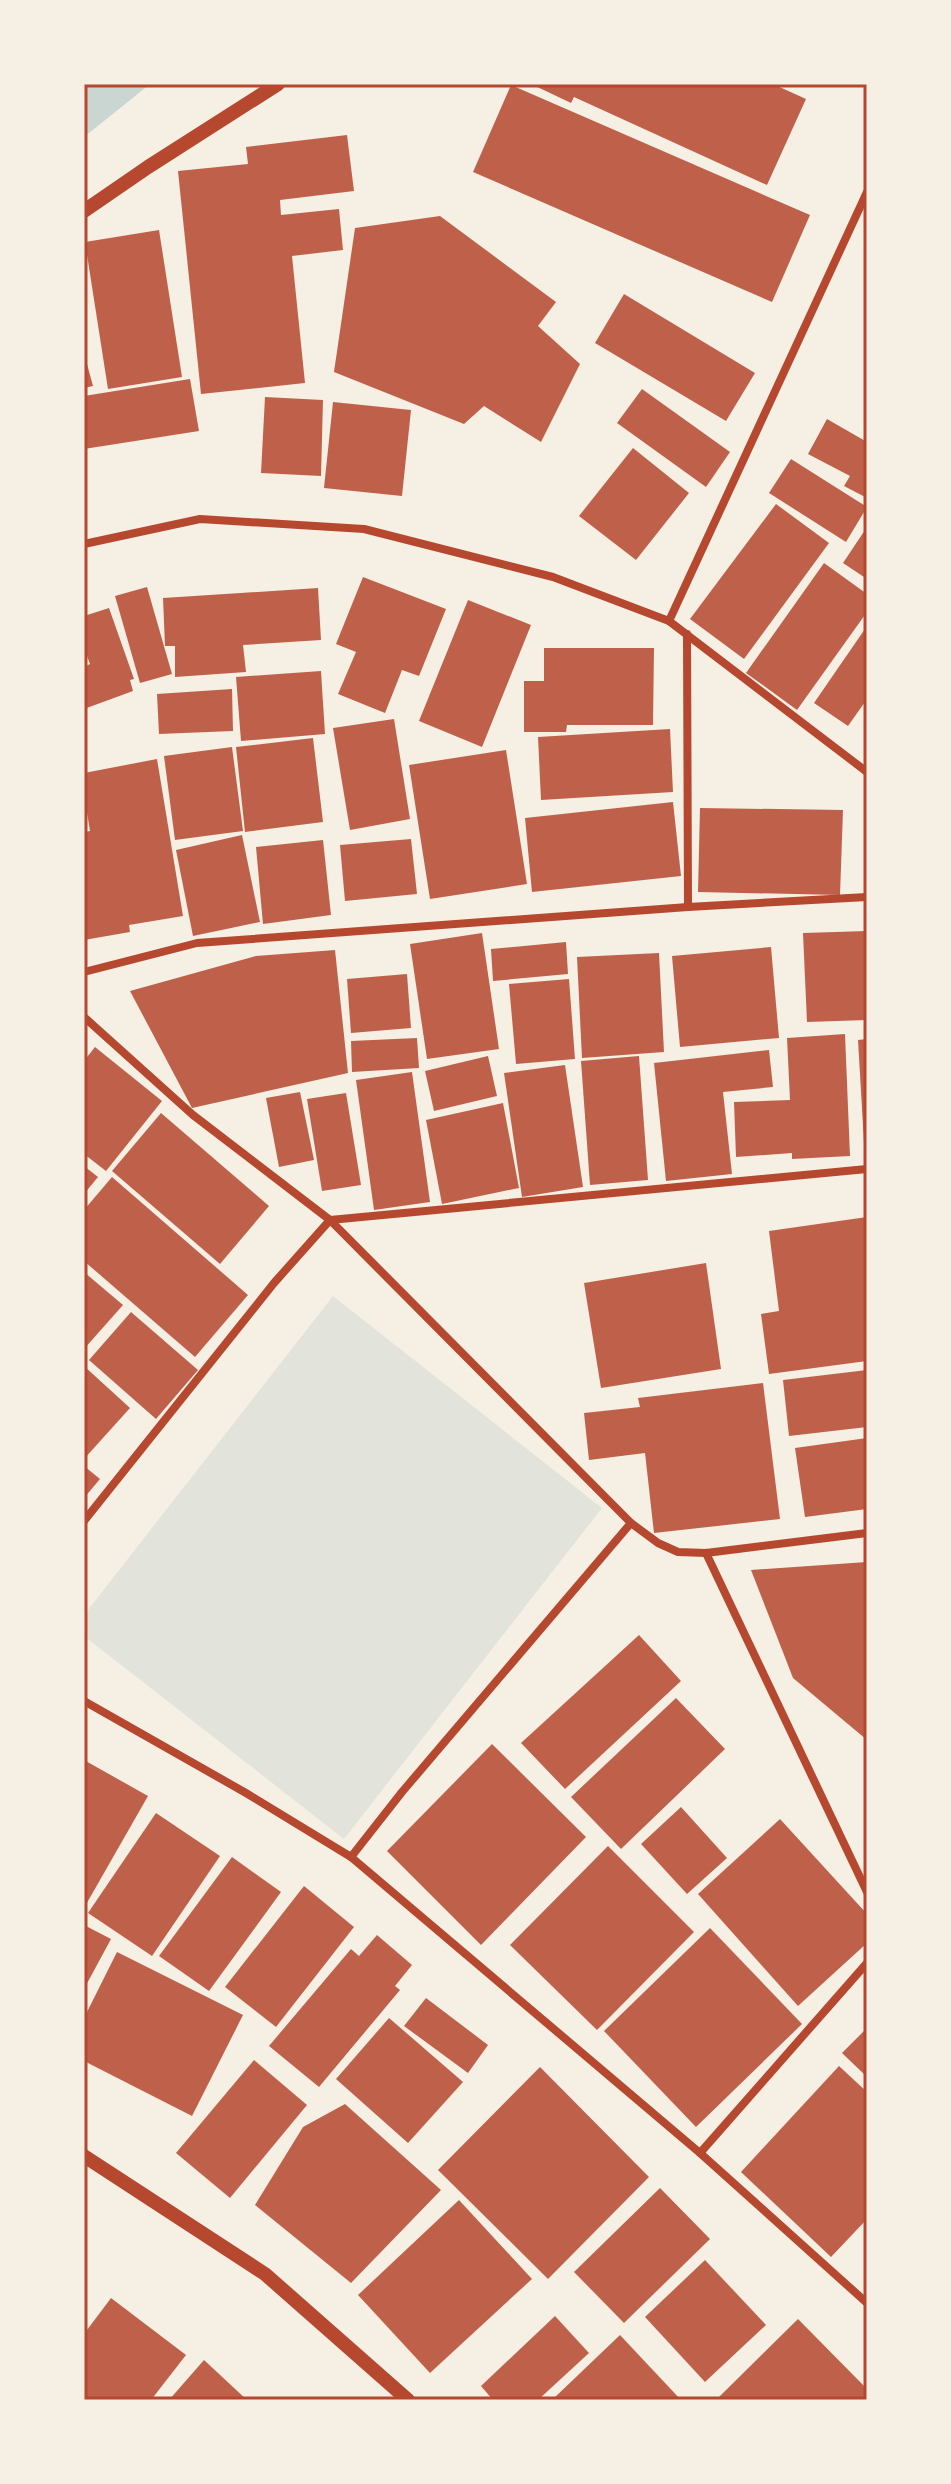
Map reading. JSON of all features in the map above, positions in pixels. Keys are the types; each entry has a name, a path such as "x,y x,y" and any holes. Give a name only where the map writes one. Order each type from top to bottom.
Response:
{"street":[{"path":"84,211 278,84"},
{"path":"669,621 867,192"},
{"path":"84,544 200,519 364,529 553,577 669,621 867,772"},
{"path":"687,634 688,907"},
{"path":"84,972 197,943 867,897"},
{"path":"84,1017 193,1115 330,1220 631,1523 658,1543 678,1552 706,1553 867,1533"},
{"path":"84,1521 274,1283 330,1220 867,1169"},
{"path":"351,1857 402,1792 631,1523"},
{"path":"706,1553 867,1892"},
{"path":"84,1701 351,1857 700,2153 867,2303"},
{"path":"700,2153 867,1963"},
{"path":"84,2156 265,2274 408,2400"}],"shaded area":[{"path":"84,84 150,84 84,137"},
{"path":"333,1296 602,1508 344,1839 84,1636 84,1615"}],"building":[{"path":"531,84 773,84 806,99 767,185 574,97 571,103"},
{"path":"511,85 810,215 772,302 473,172"},
{"path":"347,135 354,191 280,200 281,215 339,209 343,250 292,256 305,383 201,394 178,171 248,164 246,147"},
{"path":"440,216 556,302 538,326 580,364 541,442 484,406 464,424 334,372 355,228"},
{"path":"159,230 182,377 108,389 85,242"},
{"path":"624,294 755,373 726,421 595,343"},
{"path":"84,353 93,386 84,388"},
{"path":"190,379 199,431 84,449 84,396"},
{"path":"642,389 730,452 706,487 617,423"},
{"path":"265,397 323,400 321,476 261,473"},
{"path":"333,402 411,410 402,496 324,488"},
{"path":"827,419 867,442 867,498 844,486 850,476 808,454"},
{"path":"633,448 689,493 636,560 579,516"},
{"path":"791,459 867,507 846,542 769,493"},
{"path":"776,504 829,543 744,659 690,619"},
{"path":"867,527 867,579 843,563"},
{"path":"824,563 867,594 867,612 797,710 746,673"},
{"path":"363,577 446,609 419,676 402,670 385,713 338,694 356,652 336,644"},
{"path":"147,587 172,674 140,683 115,596"},
{"path":"318,588 321,640 243,645 246,672 175,677 175,646 165,646 163,598"},
{"path":"468,600 531,625 482,747 419,721"},
{"path":"109,608 134,679 130,680 133,691 84,709 84,667 90,664 84,648 84,616"},
{"path":"867,626 867,699 848,726 814,703"},
{"path":"544,648 654,648 653,725 567,725 566,732 524,732 524,681 544,681"},
{"path":"321,671 325,734 241,741 236,677"},
{"path":"232,689 233,731 159,734 157,694"},
{"path":"394,719 410,819 350,830 333,728"},
{"path":"670,729 673,792 541,800 538,737"},
{"path":"313,738 323,822 245,832 236,747"},
{"path":"232,747 243,831 175,840 164,756"},
{"path":"506,750 527,884 430,899 409,765"},
{"path":"157,759 183,916 129,925 130,932 84,940 84,832 90,831 84,773"},
{"path":"673,802 681,876 532,892 525,818"},
{"path":"700,808 843,810 840,895 698,892"},
{"path":"242,835 260,922 193,936 176,850"},
{"path":"411,839 417,894 345,901 340,845"},
{"path":"323,840 331,915 263,924 256,847"},
{"path":"867,931 867,1020 807,1022 803,933"},
{"path":"482,933 499,1049 427,1059 410,944"},
{"path":"566,942 568,974 493,981 491,949"},
{"path":"771,947 779,1038 680,1047 672,956"},
{"path":"335,950 348,1073 192,1108 130,991 256,956"},
{"path":"659,953 664,1052 582,1058 577,957"},
{"path":"407,974 411,1028 351,1033 347,979"},
{"path":"569,979 575,1059 516,1064 509,984"},
{"path":"845,1034 850,1156 792,1159 792,1153 736,1157 734,1102 790,1100 787,1038"},
{"path":"417,1038 419,1068 352,1072 351,1041"},
{"path":"867,1039 867,1160 865,1160 858,1040"},
{"path":"95,1047 162,1101 106,1171 84,1154 84,1061"},
{"path":"769,1050 773,1087 723,1092 732,1174 666,1181 654,1063"},
{"path":"488,1056 497,1096 434,1111 425,1071"},
{"path":"639,1056 648,1180 590,1185 581,1061"},
{"path":"565,1065 583,1187 522,1197 504,1073"},
{"path":"412,1072 430,1202 374,1210 356,1080"},
{"path":"300,1092 314,1160 279,1167 266,1098"},
{"path":"346,1093 361,1185 322,1191 307,1099"},
{"path":"503,1103 519,1188 442,1204 426,1120"},
{"path":"161,1113 269,1206 220,1264 112,1171"},
{"path":"84,1166 98,1177 84,1194"},
{"path":"112,1177 248,1295 195,1357 84,1261 84,1210"},
{"path":"867,1217 867,1361 769,1374 761,1314 779,1311 769,1231"},
{"path":"706,1263 721,1369 601,1388 584,1283"},
{"path":"84,1272 123,1305 84,1349"},
{"path":"131,1312 198,1370 156,1419 89,1360"},
{"path":"84,1366 130,1408 84,1459"},
{"path":"867,1370 867,1427 789,1436 783,1380"},
{"path":"763,1383 780,1519 654,1533 645,1453 589,1460 584,1413 640,1407 638,1398"},
{"path":"867,1438 867,1509 805,1517 795,1448"},
{"path":"84,1466 100,1479 84,1498"},
{"path":"867,1562 867,1740 793,1678 751,1570"},
{"path":"639,1635 681,1681 565,1789 521,1743"},
{"path":"676,1698 725,1749 621,1849 571,1797"},
{"path":"492,1744 586,1837 481,1945 387,1851"},
{"path":"84,1760 148,1796 84,1908"},
{"path":"681,1807 727,1858 687,1894 641,1844"},
{"path":"156,1813 220,1856 152,1956 88,1913"},
{"path":"780,1819 867,1914 867,1943 798,2006 698,1894"},
{"path":"608,1846 694,1932 597,2030 510,1945"},
{"path":"232,1857 281,1892 209,1991 159,1956"},
{"path":"304,1886 354,1927 276,2027 225,1987"},
{"path":"84,1925 111,1939 84,1989"},
{"path":"710,1928 802,2024 696,2127 604,2031"},
{"path":"377,1935 412,1965 395,1986 400,1990 319,2087 269,2046 351,1949 359,1956"},
{"path":"117,1952 243,2015 192,2116 84,2061 84,2018"},
{"path":"426,1998 488,2045 468,2073 404,2026"},
{"path":"389,2018 463,2082 408,2143 336,2079"},
{"path":"867,2028 867,2077 842,2053"},
{"path":"254,2060 307,2105 230,2198 176,2153"},
{"path":"839,2066 867,2092 867,2219 831,2257 741,2172"},
{"path":"540,2067 649,2177 548,2279 438,2170"},
{"path":"345,2104 441,2190 351,2283 255,2205 303,2127"},
{"path":"660,2188 710,2239 624,2323 574,2272"},
{"path":"459,2200 532,2279 430,2373 358,2295"},
{"path":"705,2260 766,2325 705,2382 645,2317"},
{"path":"111,2298 186,2355 151,2400 84,2400 84,2334"},
{"path":"555,2316 589,2353 538,2400 493,2400 481,2386"},
{"path":"798,2319 867,2389 867,2400 720,2400 718,2398"},
{"path":"620,2335 681,2400 552,2400"},
{"path":"204,2360 247,2400 169,2400"}]}
